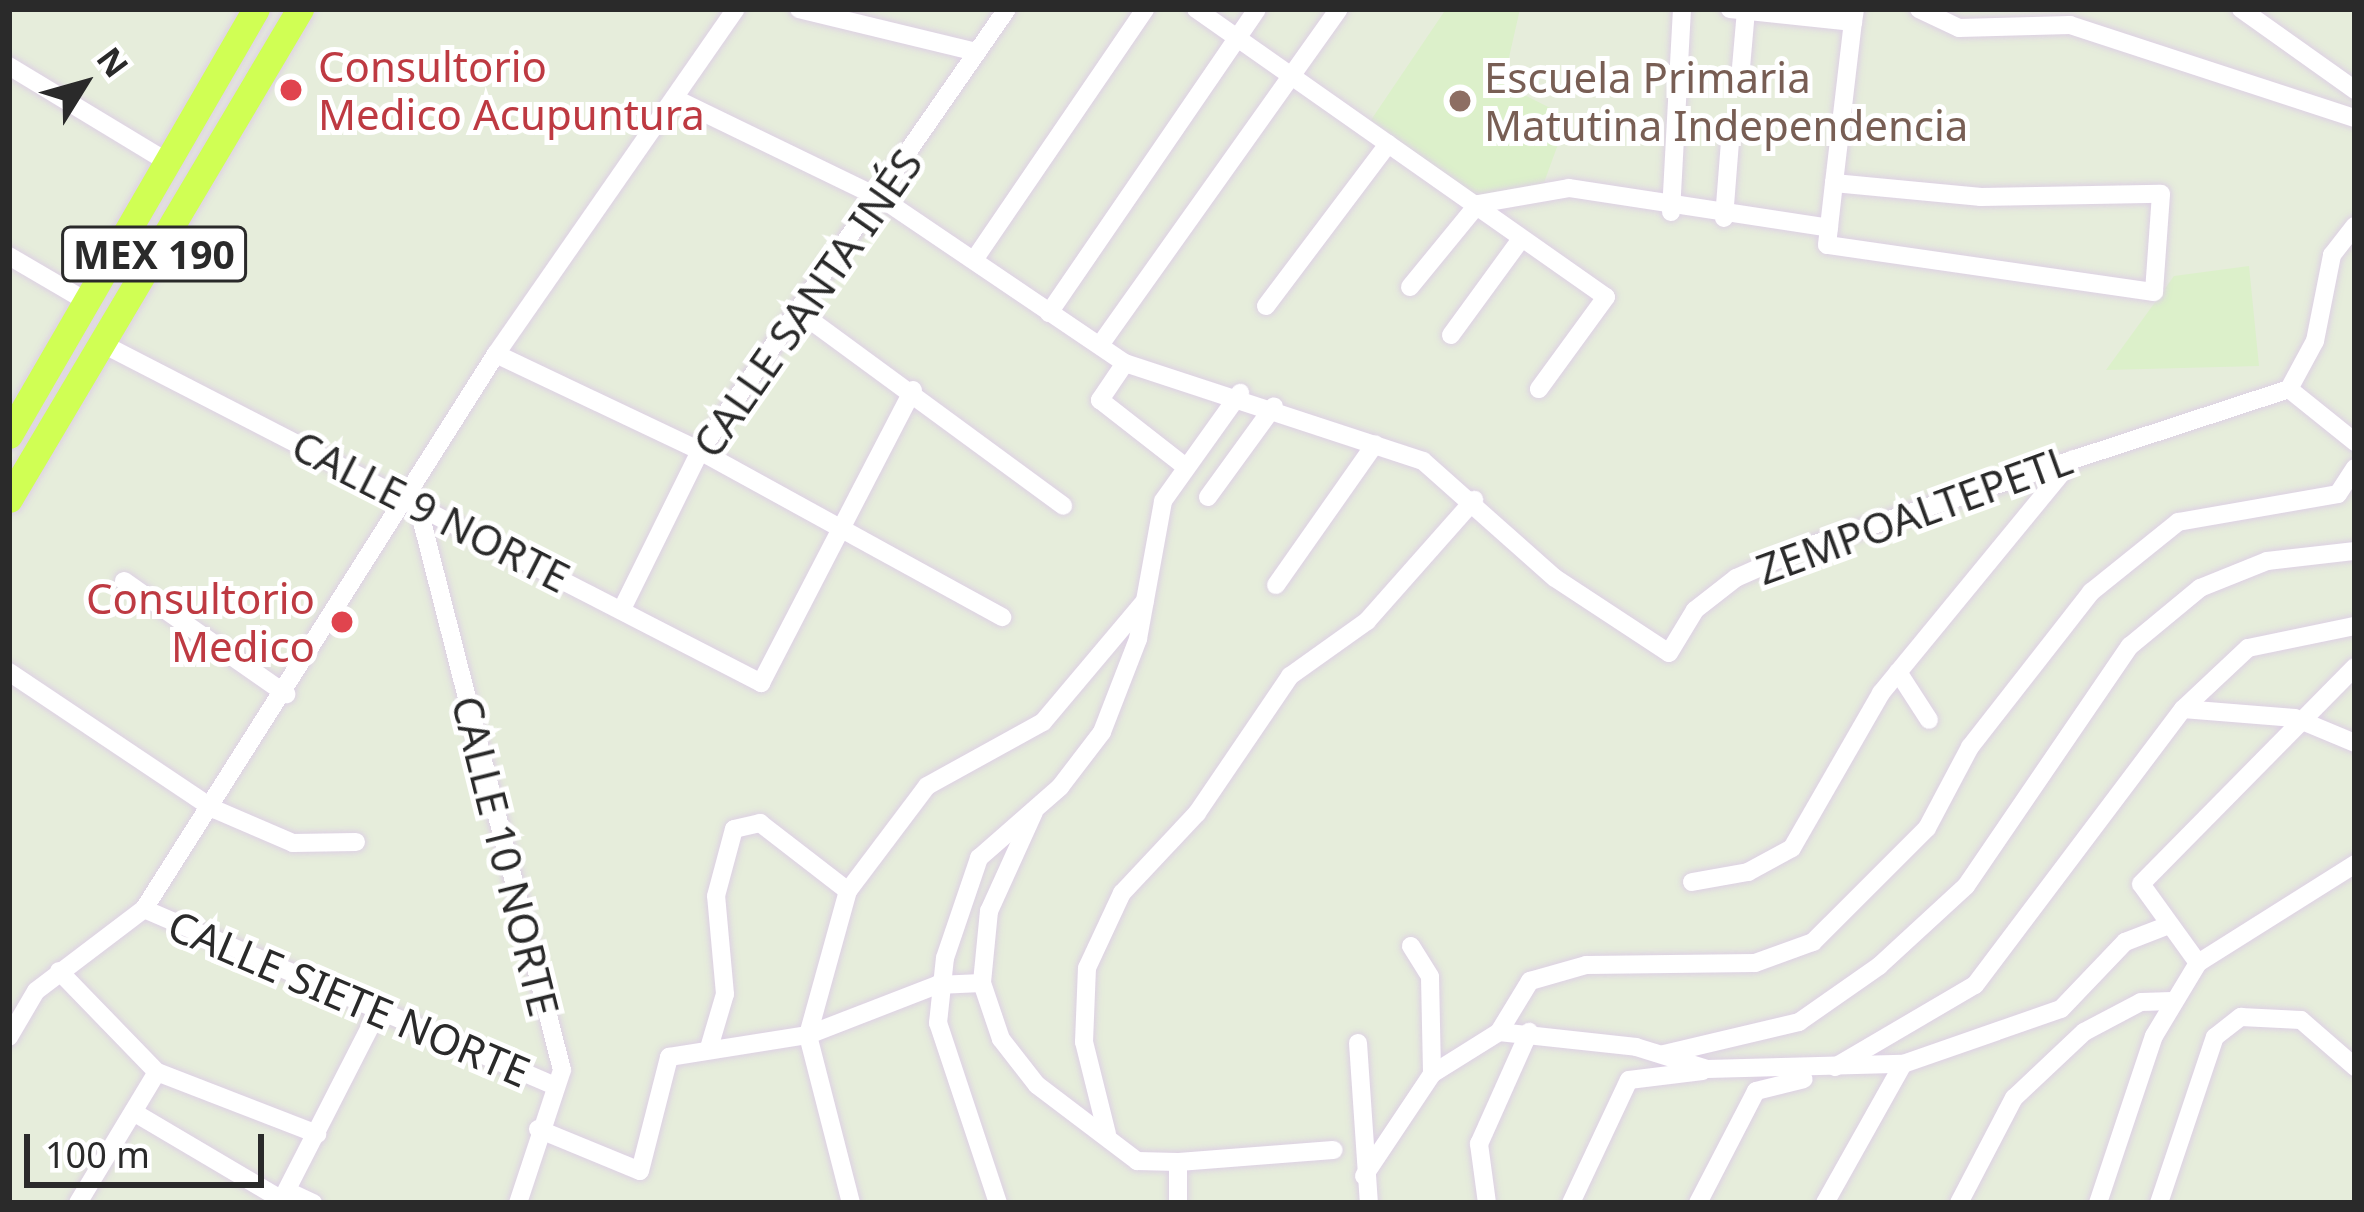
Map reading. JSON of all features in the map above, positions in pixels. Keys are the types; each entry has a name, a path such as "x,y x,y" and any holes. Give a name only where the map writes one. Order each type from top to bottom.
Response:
{"highway":[{"name":"MEX 190","path":"9,436 256,9"},
{"name":"MEX 190","path":"9,500 299,9"}],"street":[{"path":"9,1037 59,971 144,909 412,502 496,354 678,100 736,9"},
{"path":"799,9 977,52"},
{"name":"CALLE SANTA INÉS","path":"622,607 700,451 798,310 884,200 1006,9"},
{"path":"974,260 1145,9"},
{"path":"1196,9 1606,297 1539,389"},
{"path":"1048,313 1256,9"},
{"path":"1100,346 1339,9"},
{"path":"1671,212 1682,9"},
{"path":"1730,9 1854,15 1828,236"},
{"path":"1918,9 1959,28 2070,25 2355,118"},
{"path":"2241,9 2355,90"},
{"path":"1740,80 1746,10"},
{"path":"9,66 166,161"},
{"name":"ZEMPOALTEPETL","path":"678,100 884,200 1125,363 1240,393 1375,444 1474,500 1555,578 1669,653 1695,610 1736,578 2078,454 2289,389"},
{"path":"1724,218 1731,129"},
{"path":"1266,307 1388,144"},
{"path":"1410,287 1478,204 1569,188 1671,212 2154,292 2161,194 1981,197 1834,183"},
{"path":"2355,226 2332,255 2315,341 2289,389 2320,425 2355,442"},
{"path":"1451,335 1521,239"},
{"path":"9,256 84,300"},
{"path":"798,310 913,390 1063,506"},
{"name":"CALLE 9 NORTE","path":"99,342 622,607 761,683 849,529"},
{"path":"496,354 700,451 1002,616"},
{"path":"1125,363 1100,400 1182,464"},
{"path":"849,529 913,390"},
{"path":"998,1203 967,1130 938,985 980,858 1034,812 1102,732 1145,601 1163,501 1182,464 1240,393"},
{"path":"1208,496 1274,406"},
{"path":"1276,585 1375,444"},
{"path":"1692,882 1748,872 1792,848 1898,673 2078,454"},
{"path":"1364,1176 1432,1074 1499,1032 1530,981 1586,965 1755,963 1813,942 1928,828 1970,747 2091,592 2178,522 2338,494 2355,468"},
{"path":"1107,1134 1084,1042 1101,932 1290,676 1348,638 1474,500"},
{"name":"CALLE 10 NORTE","path":"412,502 562,1070 538,1129 518,1203"},
{"path":"1660,1055 1799,1022 1879,966 1966,886 2130,646 2200,588 2267,561 2355,551"},
{"path":"124,581 286,694"},
{"path":"851,1203 808,1035 848,891 927,786 1043,722 1145,601"},
{"path":"1571,1203 1629,1080 1707,1069 1825,1073 1976,985 2183,709 2248,648 2354,626"},
{"path":"2198,963 2166,926 2141,884 2295,718 2355,667"},
{"path":"9,672 214,808 293,843 356,842"},
{"path":"1898,673 1929,720"},
{"path":"2183,709 2295,718 2355,743"},
{"path":"1034,812 998,880 982,982 1000,1040 1037,1085 1136,1160 1178,1162 1334,1150"},
{"path":"709,1048 725,994 716,896 734,829 760,823 848,891"},
{"path":"2098,1203 2172,1000 2198,963 2353,868"},
{"name":"CALLE SIETE NORTE","path":"144,909 376,1015 555,1086"},
{"path":"1697,1203 1756,1091 1825,1073 1904,1064 2061,1009 2126,942 2166,926"},
{"path":"1411,946 1430,977 1432,1074"},
{"path":"59,971 157,1072 316,1134"},
{"path":"538,1129 640,1171 669,1057 808,1035 938,985 982,982"},
{"path":"1960,1203 2014,1098 2084,1032 2141,1002 2172,1000"},
{"path":"2061,1009 2084,1032"},
{"path":"2159,1203 2215,1037 2265,1010 2301,1020 2355,1066"},
{"path":"283,1198 376,1015"},
{"path":"1499,1032 1529,1031 1660,1055 1707,1069"},
{"path":"1487,1203 1479,1144 1529,1031"},
{"path":"1358,1043 1369,1203"},
{"path":"1825,1203 1904,1064"},
{"path":"84,1201 157,1072"},
{"path":"135,1113 283,1198 313,1203"},
{"path":"1178,1162 1178,1203"}],"shaded area":[{"name":"Escuela Primaria Matutina Independencia","path":"1446,9 1520,9 1503,84 1568,117 1542,188 1479,199 1371,120"},
{"path":"2249,266 2259,366 2106,370 2174,276"}],"place":[{"name":"Consultorio Medico Acupuntura","path":"291,90"},
{"name":"Escuela Primaria Matutina Independencia","path":"1460,101"},
{"name":"Consultorio Medico","path":"342,622"}]}
